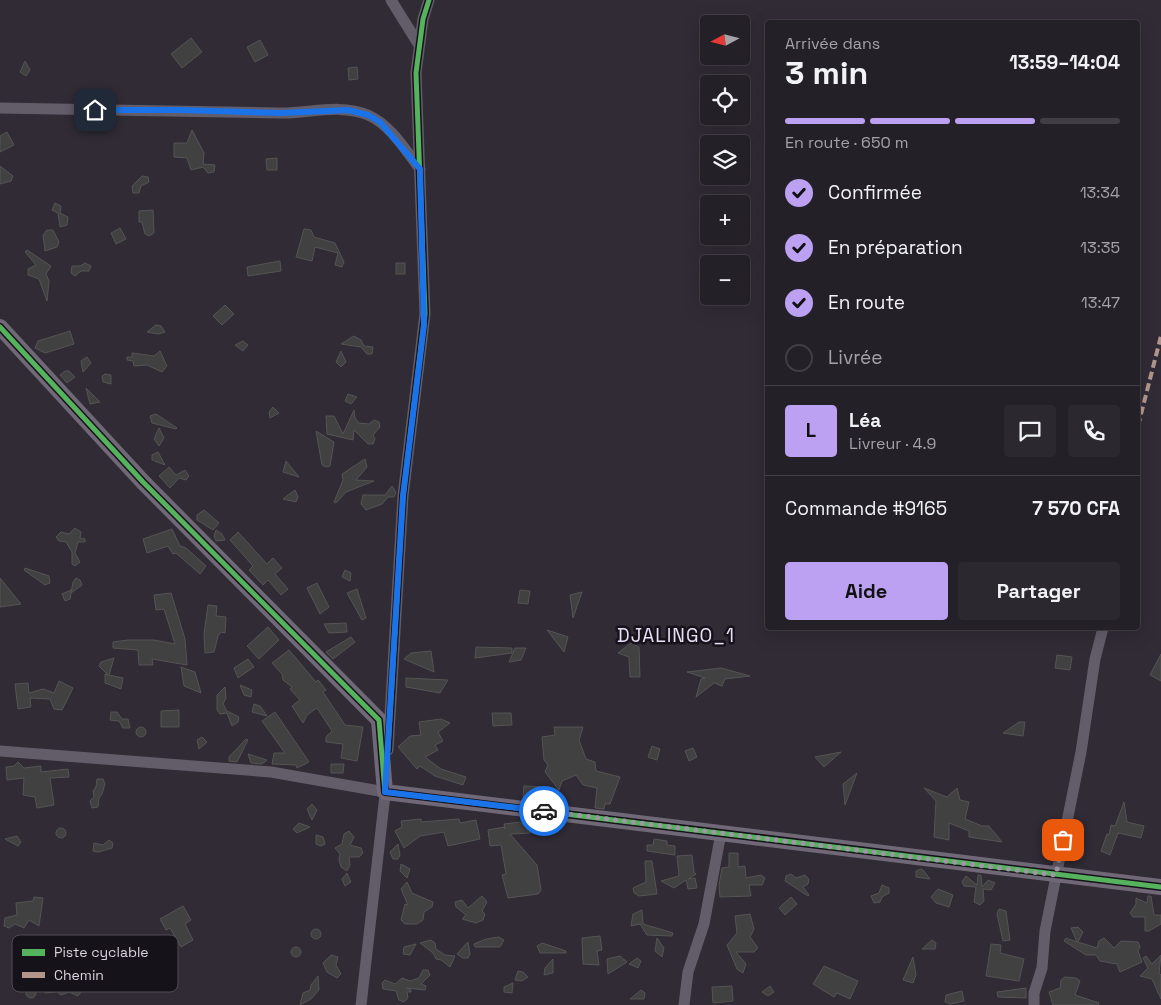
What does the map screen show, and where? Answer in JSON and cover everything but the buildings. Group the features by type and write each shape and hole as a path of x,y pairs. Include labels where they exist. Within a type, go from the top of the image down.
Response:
{"street":[{"path":"391,0 419,46"},
{"path":"361,1005 385,792 403,496 424,335 416,73 419,46 429,0"},
{"path":"0,108 281,113 348,110 368,115 380,122 420,169"},
{"path":"0,327 156,495 379,720 385,792"},
{"path":"1034,1005 1034,993 1042,968 1045,931 1080,752 1094,659 1102,630"},
{"path":"0,751 270,772 385,792 1161,887"},
{"path":"684,1005 688,972 704,924 721,833"}],"marked path":[{"path":"1140,418 1161,336"}],"cycle path":[{"path":"388,750 403,496 425,314 416,73 423,19 429,0"},
{"path":"0,327 143,482 379,720 385,792 1161,887"}],"way so far":[{"path":"544,811 1056,875 1063,840"}],"district":[{"name":"DJALINGO_1","path":"676,635"}],"route":[{"path":"95,110 281,113 336,109 348,110 368,115 380,122 420,169 420,216 425,314 424,335 403,496 385,792 544,811"}]}
